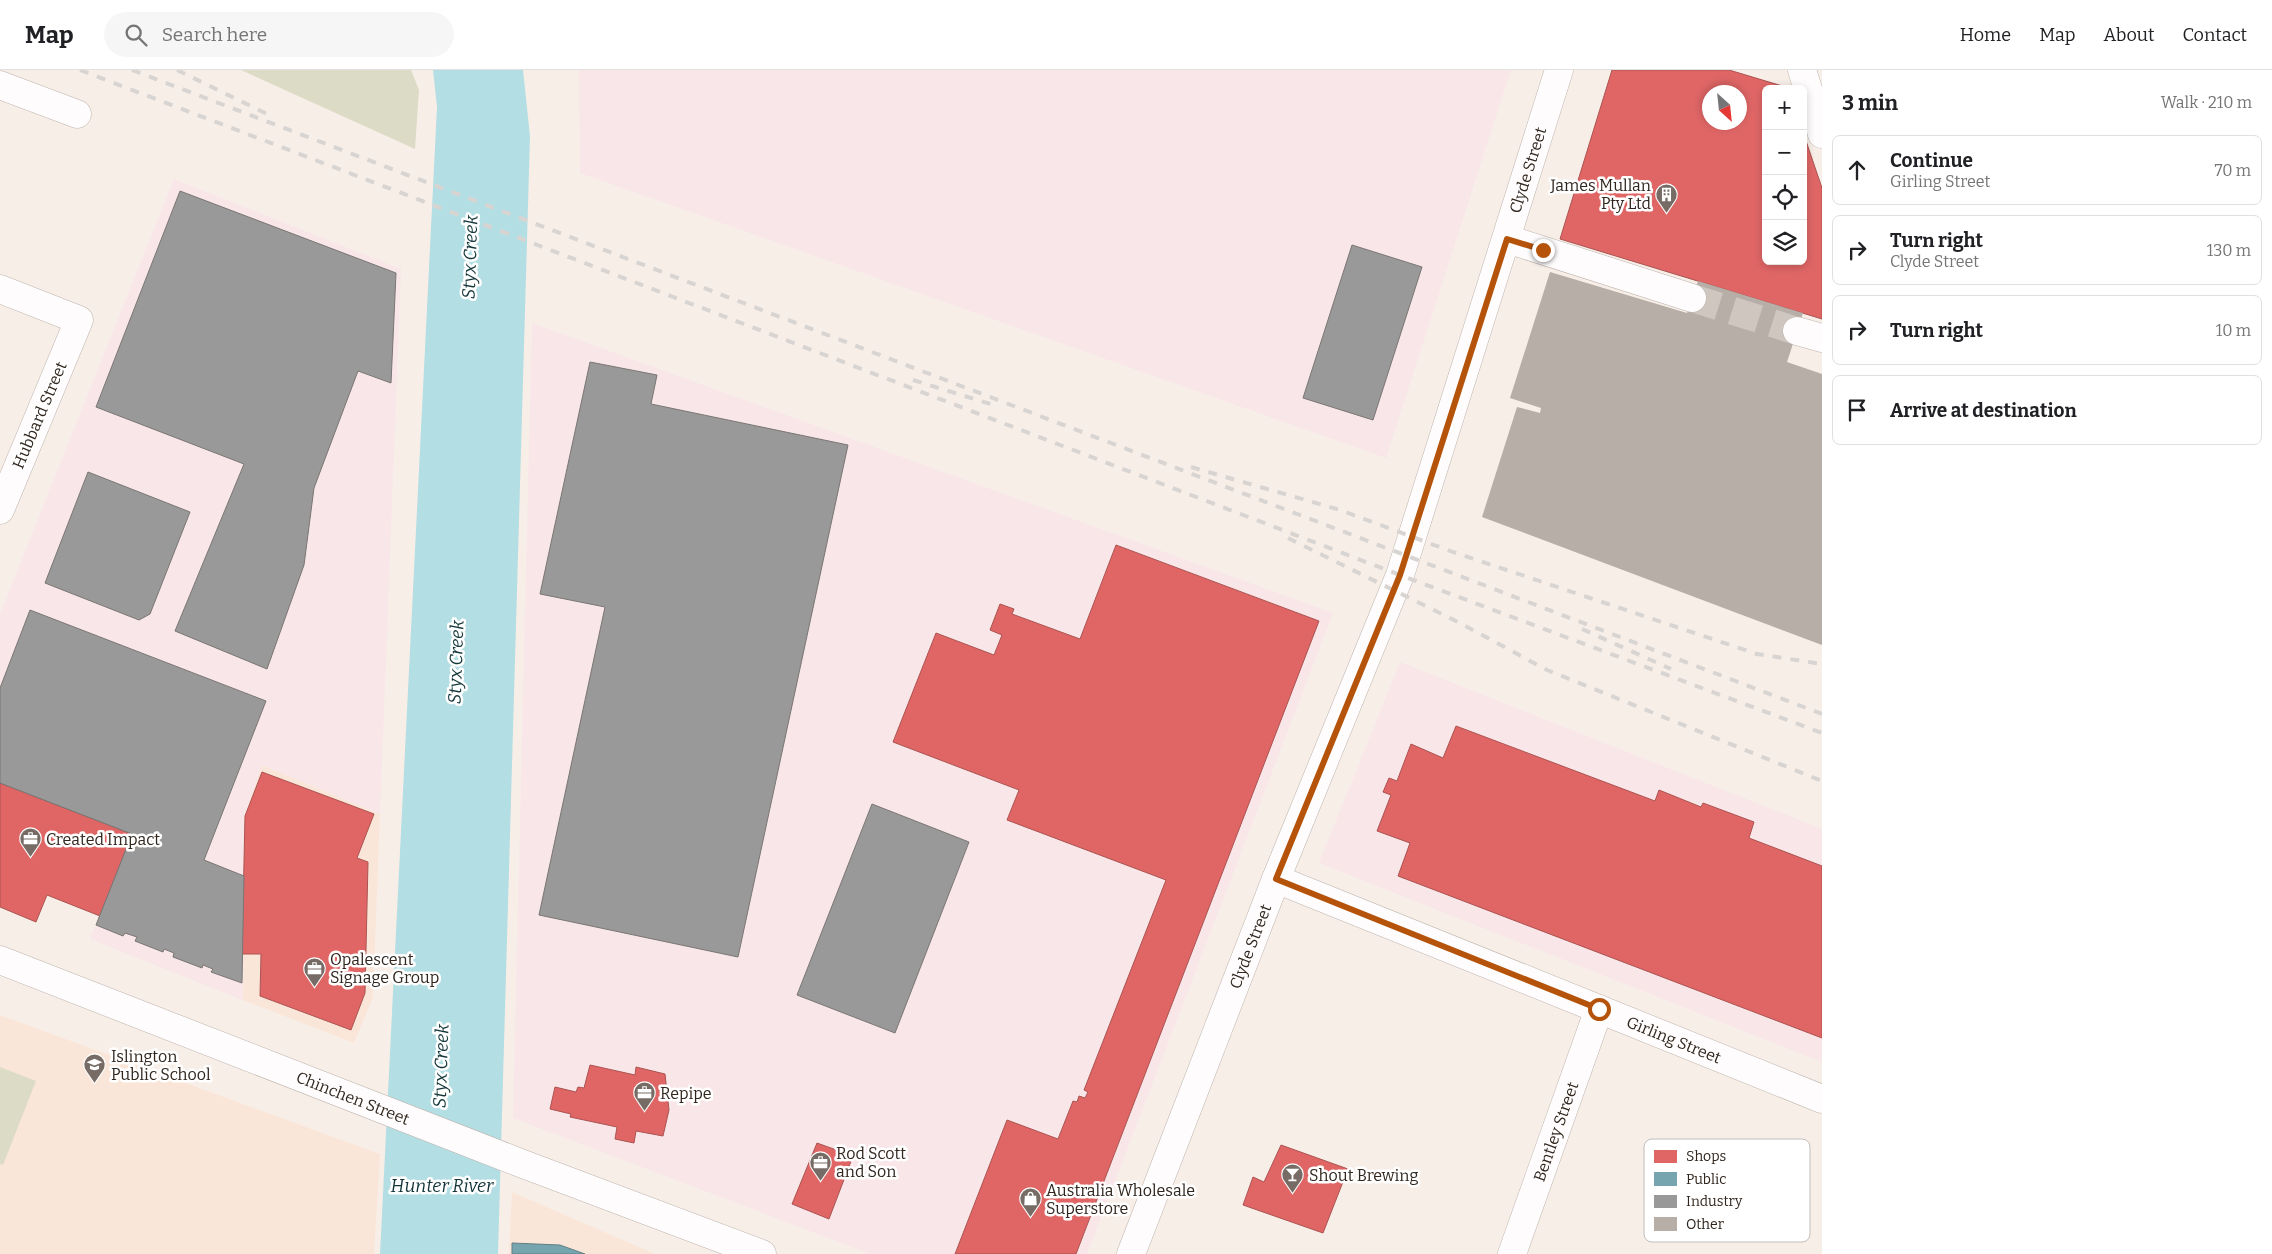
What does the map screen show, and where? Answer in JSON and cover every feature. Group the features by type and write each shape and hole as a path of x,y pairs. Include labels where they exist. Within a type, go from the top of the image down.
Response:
{"street":[{"name":"Clyde Street","path":"1131,1254 1276,879 1400,575 1559,70"},
{"path":"1802,70 1822,134"},
{"path":"0,85 77,114"},
{"path":"1507,239 1692,298"},
{"name":"Hubbard Street","path":"0,289 79,320 0,510"},
{"name":"Girling Street","path":"1276,879 1822,1099"},
{"name":"Chinchen Street","path":"0,960 523,1164 762,1254"},
{"name":"Bentley Street","path":"1512,1254 1599,1009"}],"shaded area":[{"path":"579,70 1511,70 1386,458 580,173"},
{"path":"174,179 401,269 380,814 262,765 244,817 243,1000 90,939 133,831 0,778 0,614"},
{"path":"532,323 1333,613 1087,1254 870,1254 513,1118"},
{"path":"1400,662 1822,829 1822,1062 1319,863"},
{"path":"262,765 380,814 373,997 354,1043 243,1000 244,817"},
{"name":"Islington Public School","path":"0,1015 380,1154 374,1254 0,1254"},
{"path":"512,1192 655,1254 509,1254"}],"green space":[{"path":"241,70 411,70 419,90 415,149"},
{"path":"0,1067 36,1081 3,1165 0,1164"}],"water":[{"name":"Hunter River","path":"433,70 523,70 530,136 498,1254 380,1254 437,107"}],"building: Shops":[{"name":"James Mullan Pty Ltd","path":"1612,70 1729,70 1779,85 1762,85 1762,265 1807,265 1807,144 1822,188 1822,319 1560,239"},
{"path":"1116,545 1319,621 1076,1254 955,1254 1007,1120 1058,1139 1073,1101 1077,1102 1079,1096 1085,1098 1088,1092 1084,1090 1166,880 1007,820 1019,790 893,742 936,633 994,655 1002,635 990,630 1000,604 1014,609 1012,614 1080,639"},
{"path":"1456,726 1655,801 1659,790 1701,807 1703,803 1754,822 1749,838 1822,866 1822,1038 1398,876 1410,843 1377,831 1391,795 1383,792 1389,778 1397,781 1411,744 1443,758"},
{"path":"262,772 374,814 357,858 368,862 365,993 351,1030 260,996 261,954 242,954 245,816"},
{"path":"0,783 132,834 100,916 47,895 36,922 0,907"},
{"path":"590,1065 635,1075 636,1067 665,1074 669,1110 663,1136 636,1131 634,1143 615,1139 617,1127 570,1117 571,1114 550,1109 555,1087 576,1092 578,1087 584,1088"},
{"path":"817,1143 853,1156 829,1219 792,1204"},
{"name":"Shout Brewing","path":"1281,1145 1348,1169 1323,1233 1243,1205 1253,1177 1264,1182"}],"building: Public":[{"path":"512,1243 560,1245 585,1254 512,1254"}],"building: Industry":[{"path":"180,191 396,273 391,383 358,371 314,488 304,565 267,669 175,631 244,464 96,407"},
{"path":"1352,245 1422,267 1373,420 1303,398"},
{"path":"590,362 657,375 651,404 848,445 738,957 539,915 605,607 540,594"},
{"path":"88,472 190,512 150,614 139,620 45,583"},
{"path":"30,610 266,701 204,860 244,876 242,983 211,972 213,969 203,965 202,968 173,957 174,953 164,949 163,952 135,941 137,937 125,933 123,936 96,925 132,834 0,783 0,688"},
{"path":"872,804 969,842 895,1033 797,995"}],"building: Other":[{"path":"1550,272 1687,313 1698,281 1803,313 1787,362 1822,374 1822,645 1482,517 1517,407 1540,413 1541,408 1510,398"}],"tunnel":[{"path":"1692,298 1797,331"}],"railway":[{"path":"80,70 1400,575 1822,733"},
{"path":"132,70 1822,714"},
{"path":"177,70 267,114"},
{"path":"913,380 997,406"},
{"path":"1191,467 1340,510 1453,552 1757,654 1822,664"},
{"path":"1288,538 1458,622 1547,670 1822,781"},
{"path":"1582,629 1671,669"}],"place":[{"name":"James Mullan Pty Ltd","path":"1667,213"},
{"name":"Created Impact","path":"30,858"},
{"name":"Opalescent Signage Group","path":"314,987"},
{"name":"Islington Public School","path":"95,1084"},
{"name":"Repipe","path":"644,1112"},
{"name":"Rod Scott and Son","path":"820,1181"},
{"name":"Shout Brewing","path":"1293,1194"},
{"name":"Australia Wholesale Superstore","path":"1030,1218"}],"route":[{"path":"1543,250 1507,239 1400,575 1276,879 1599,1009"}],"water label":[{"name":"Styx Creek","path":"470,257"},
{"name":"Styx Creek","path":"456,662"},
{"name":"Styx Creek","path":"441,1066"}]}
